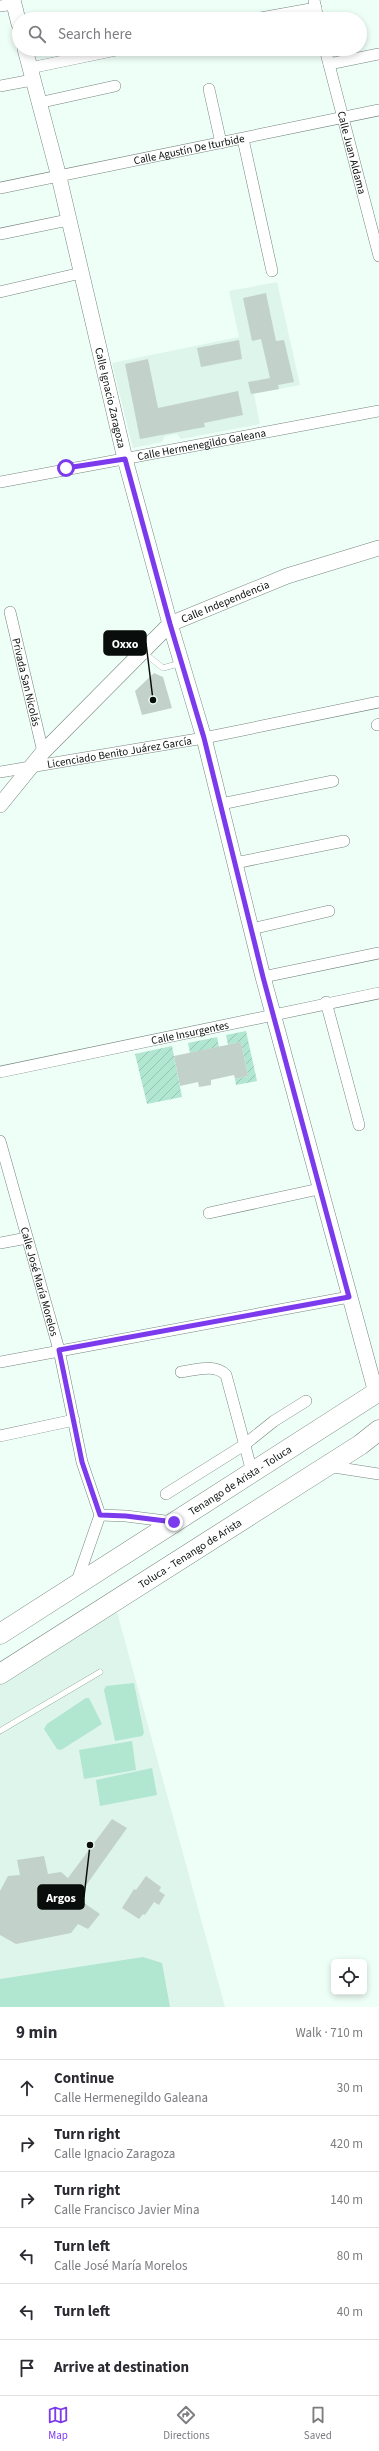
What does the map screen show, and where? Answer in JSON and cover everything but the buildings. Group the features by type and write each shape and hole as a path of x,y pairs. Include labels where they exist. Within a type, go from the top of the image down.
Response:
{"highway":[{"name":"Tenango de Arista - Toluca","path":"0,1634 378,1392"},
{"name":"Toluca - Tenango de Arista","path":"0,1674 325,1466 360,1446 379,1430"}],"street":[{"path":"298,12 316,9"},
{"path":"329,64 379,54"},
{"name":"Calle Ignacio Zaragoza","path":"27,56 59,177 125,459 170,624 204,738 263,977 319,1189 349,1297 378,1392"},
{"path":"0,86 31,74 96,56"},
{"name":"Calle Juan Aldama","path":"327,56 379,256"},
{"path":"38,103 115,86"},
{"path":"210,89 221,143"},
{"name":"Calle Agustín De Iturbide","path":"0,188 379,110"},
{"path":"243,139 272,271"},
{"path":"0,234 68,220"},
{"path":"0,292 81,273"},
{"name":"Calle Hermenegildo Galeana","path":"0,482 66,468 125,459 379,411"},
{"name":"Calle Independencia","path":"0,804 43,752 170,624 287,576 379,548"},
{"name":"Privada San Nicolás","path":"10,612 43,752"},
{"name":"Licenciado Benito Juárez García","path":"0,772 204,738 379,702"},
{"path":"221,804 333,781"},
{"path":"235,863 344,841"},
{"path":"252,929 329,911"},
{"path":"263,977 379,953"},
{"name":"Calle Insurgentes","path":"0,1072 379,992"},
{"path":"326,1002 359,1125"},
{"name":"Calle José María Morelos","path":"0,1141 59,1350 82,1462 100,1515"},
{"path":"209,1213 319,1189"},
{"path":"0,1243 27,1238"},
{"path":"0,1362 349,1297"},
{"path":"182,1372 215,1368 221,1370 226,1375 252,1472"},
{"path":"166,1494 244,1445 274,1421 306,1400"},
{"path":"0,1436 74,1420"},
{"path":"325,1466 379,1474"},
{"path":"75,1586 100,1515 126,1516 174,1522"}],"lane":[{"path":"143,652 163,668 182,663"},
{"path":"0,1731 100,1672"}],"shaded area":[{"path":"277,282 300,385 254,394 260,424 181,439 177,434 165,436 162,442 133,448 112,363 239,337 229,291"},
{"path":"117,1612 225,2007 0,2007 0,1683"}],"green space":[{"path":"246,1031 257,1081 236,1085 235,1079 248,1076 241,1042 228,1045 226,1035"},
{"path":"217,1037 219,1047 190,1053 188,1043"},
{"path":"172,1046 182,1097 147,1104 135,1054"},
{"path":"134,1683 144,1733 142,1736 115,1741 104,1690 106,1686"},
{"path":"86,1698 89,1698 102,1724 61,1750 57,1749 44,1729 47,1724"},
{"path":"132,1741 136,1770 84,1779 79,1750"},
{"path":"152,1768 157,1795 100,1806 96,1780"},
{"path":"143,1957 162,1963 170,2007 0,2007 0,1979"}],"place":[{"name":"Oxxo","path":"153,700"},
{"name":"Argos","path":"90,1845"}],"route":[{"path":"66,468 125,459 170,624 204,738 263,977 349,1297 59,1350 82,1462 100,1515 126,1516 174,1522"}]}
